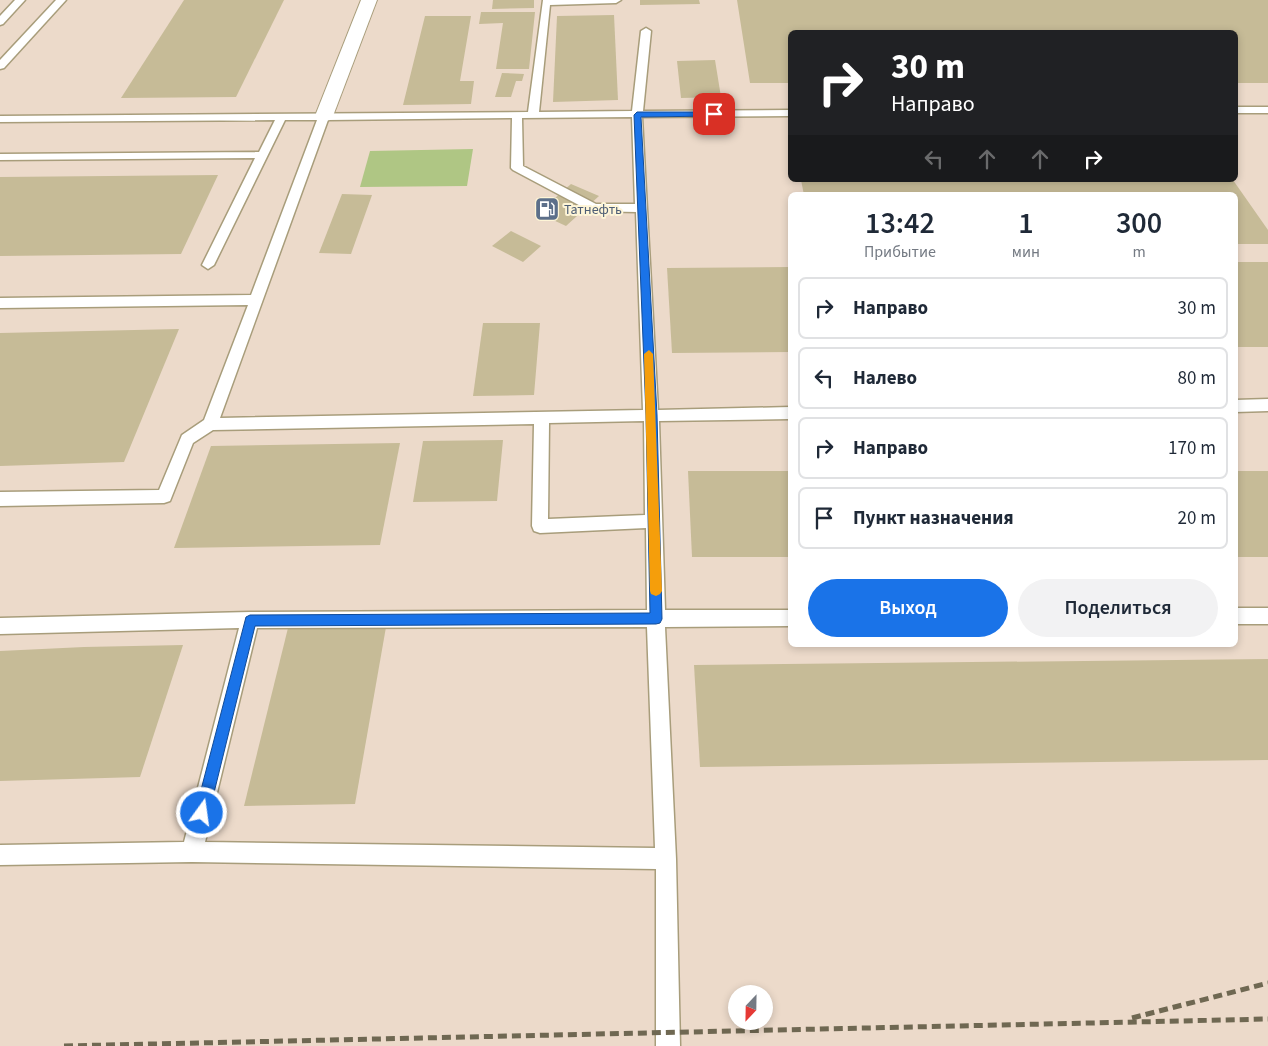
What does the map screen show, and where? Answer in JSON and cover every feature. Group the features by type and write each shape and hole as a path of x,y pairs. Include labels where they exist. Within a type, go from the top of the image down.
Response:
{"street":[{"path":"324,116 369,0"}],"lane":[{"path":"0,22 20,0"},
{"path":"0,66 61,0"},
{"path":"533,115 546,2 616,0"},
{"path":"646,31 637,115 652,415 656,619 666,859 668,1046"},
{"path":"1238,110 1268,110"},
{"path":"0,119 788,114"},
{"path":"517,115 517,168 594,208 642,208"},
{"path":"208,265 282,116"},
{"path":"210,424 324,116"},
{"path":"0,157 263,155"},
{"path":"0,303 256,300"},
{"path":"1238,406 1268,405"},
{"path":"0,500 164,496 187,439 210,424 788,413"},
{"path":"542,418 540,526 654,521"},
{"path":"1238,616 1268,616"},
{"path":"0,626 250,620 788,618"},
{"path":"192,852 250,620"},
{"path":"0,855 192,852 666,859"}],"shaded area":[{"path":"0,0 1268,0 1268,1046 0,1046"}],"green space":[{"path":"473,149 467,186 360,187 370,151"}],"building":[{"path":"184,0 284,0 236,97 121,98"},
{"path":"493,0 534,0 534,8 492,9"},
{"path":"640,0 699,0 700,4 640,5"},
{"path":"737,0 1268,0 1268,83 1238,83 1238,30 788,30 788,83 750,83"},
{"path":"481,12 535,12 529,69 496,69 503,23 479,24"},
{"path":"614,15 618,100 553,102 557,16"},
{"path":"425,16 471,16 460,81 474,81 471,104 403,105"},
{"path":"715,60 721,97 681,98 677,61"},
{"path":"502,73 524,74 522,81 516,81 511,97 495,97"},
{"path":"218,175 181,254 0,256 0,177"},
{"path":"801,182 1234,182 1268,230 1268,244 1238,244 1238,192 803,192"},
{"path":"571,184 599,196 566,226 538,213"},
{"path":"342,194 372,195 351,254 319,253"},
{"path":"511,231 541,246 523,262 492,246"},
{"path":"1238,262 1268,262 1268,347 1238,347"},
{"path":"788,267 788,352 672,353 667,268"},
{"path":"483,323 540,323 534,395 473,396"},
{"path":"179,329 124,462 0,466 0,333"},
{"path":"503,440 497,501 413,502 423,441"},
{"path":"400,443 380,545 174,548 211,446"},
{"path":"688,471 788,471 788,557 692,557"},
{"path":"1238,471 1268,471 1268,557 1238,557"},
{"path":"386,627 355,804 244,806 288,628"},
{"path":"183,645 140,777 0,781 0,651"},
{"path":"1268,659 1268,760 700,767 694,665"}],"railway":[{"path":"1132,1018 1268,983"},
{"path":"64,1046 1268,1019"}],"slow traffic":[{"path":"649,354 656,591"}],"place":[{"name":"Татнефть","path":"547,209"}],"route":[{"path":"202,813 250,620 656,619 652,415 637,115 714,114"}]}
